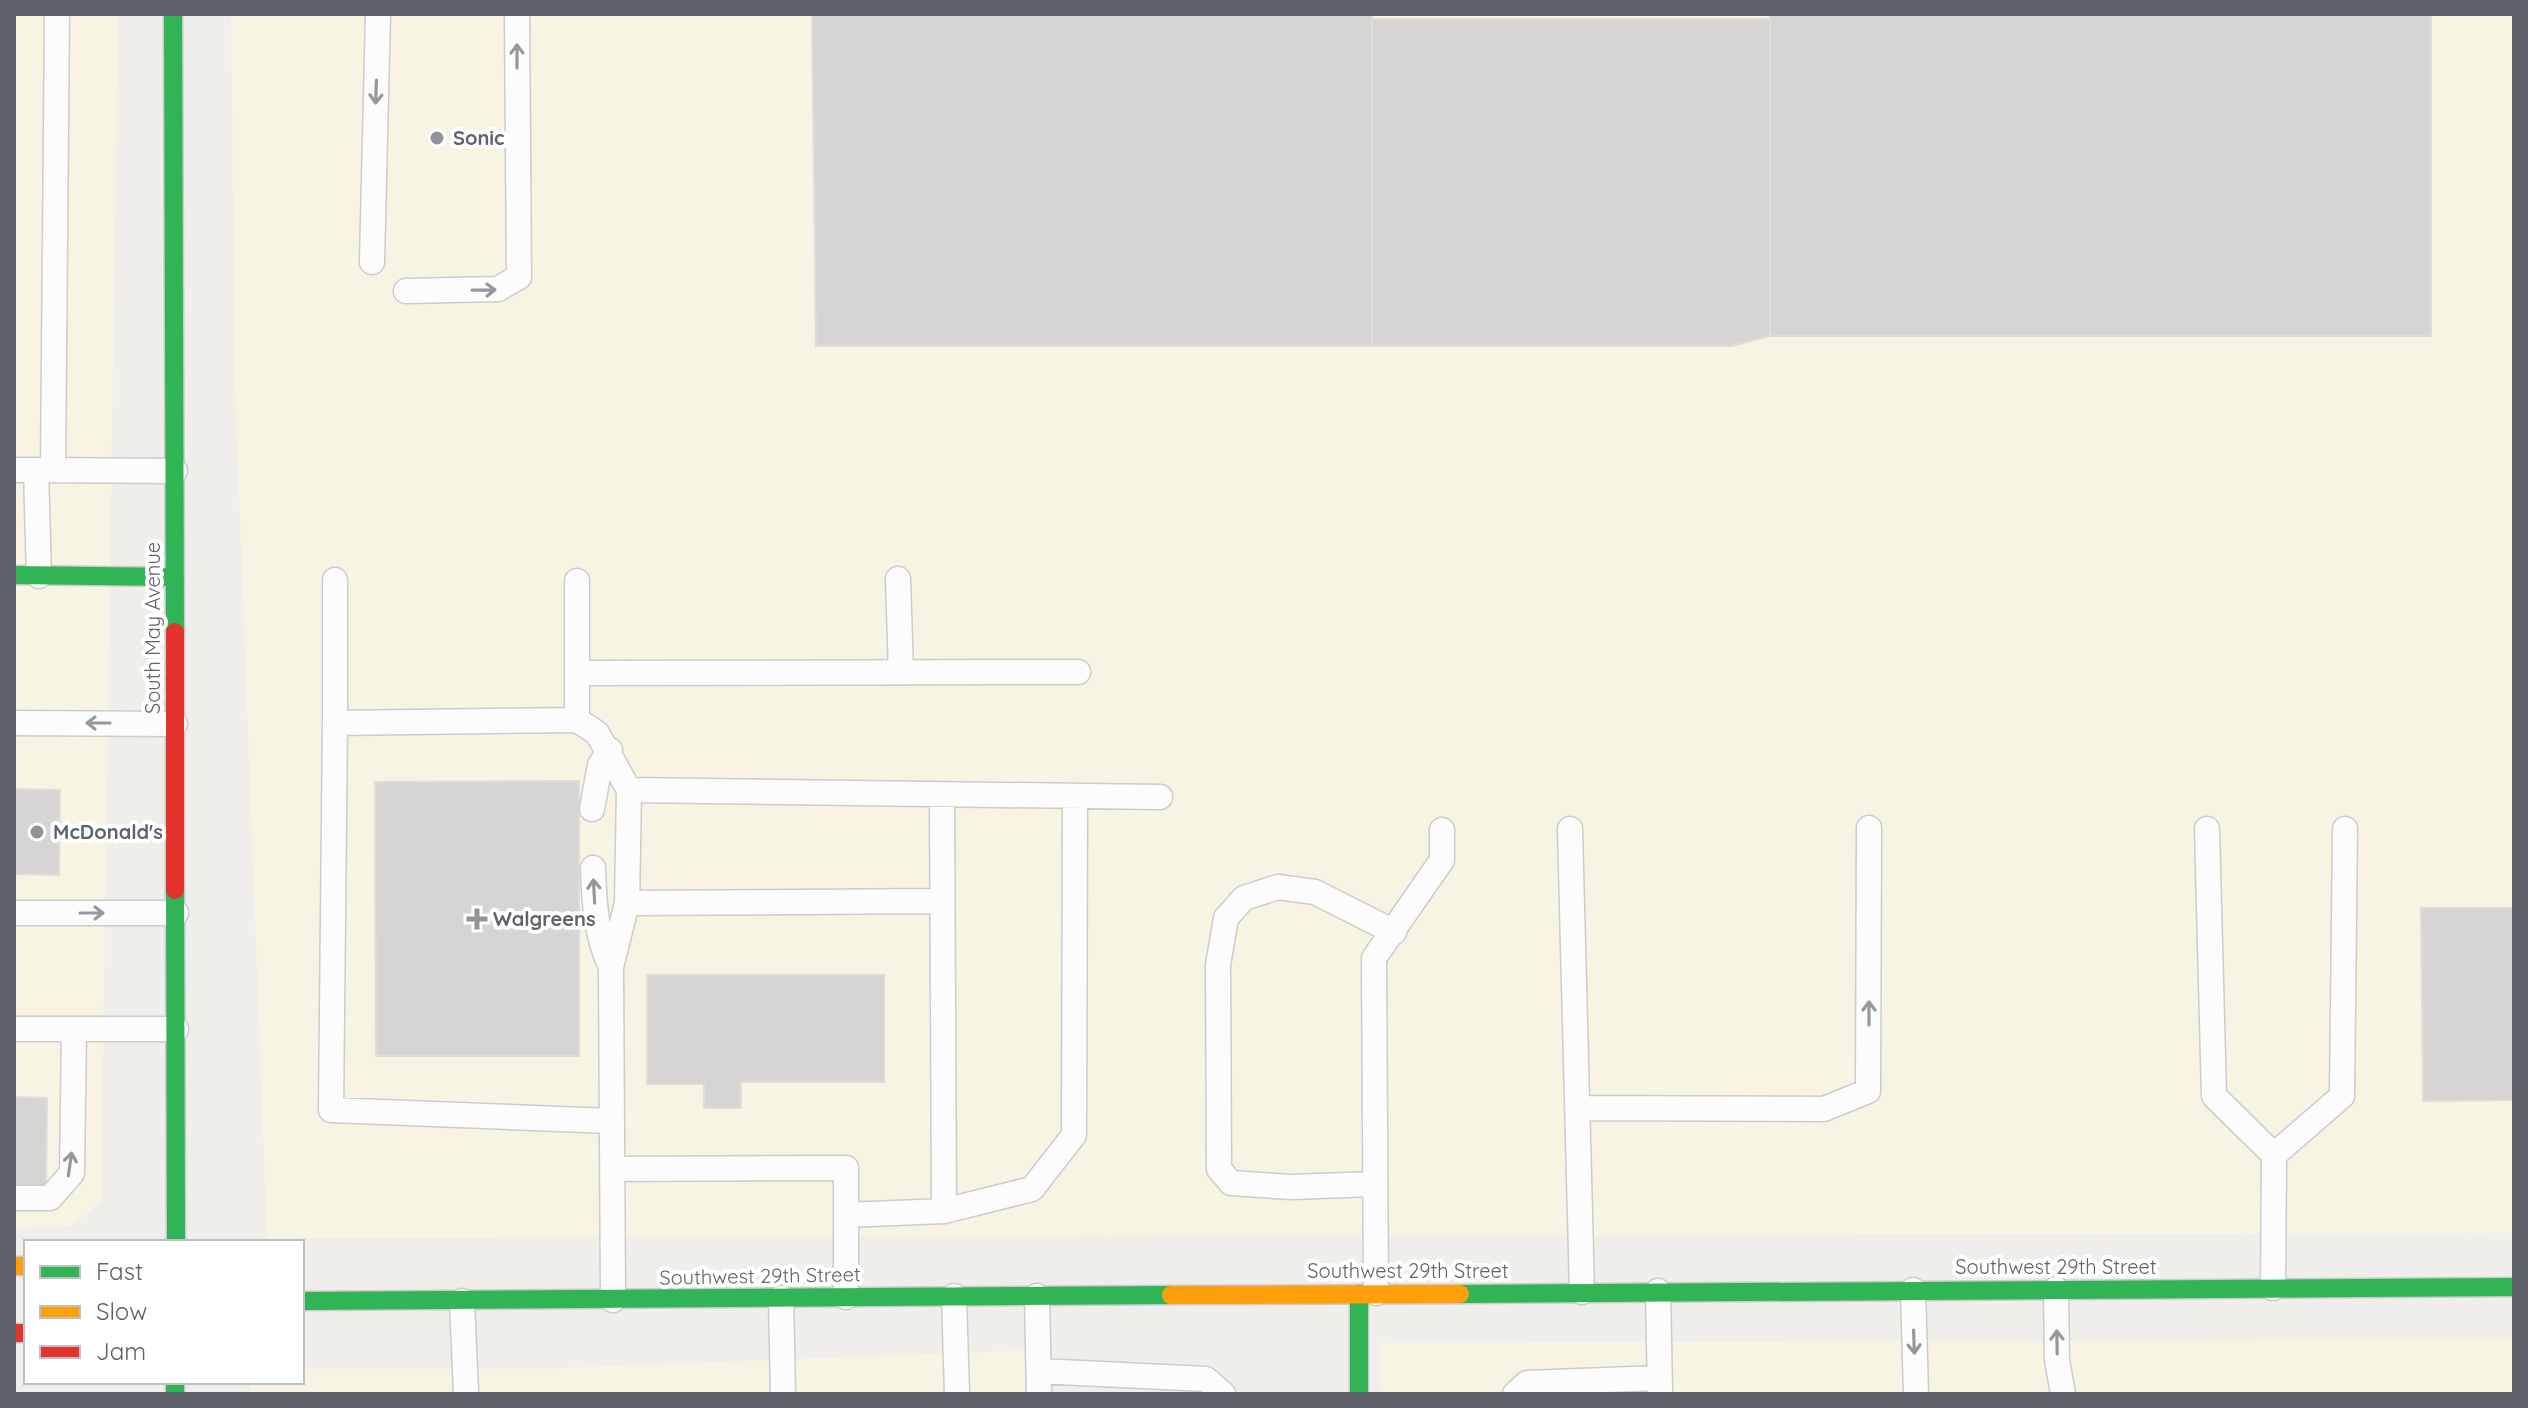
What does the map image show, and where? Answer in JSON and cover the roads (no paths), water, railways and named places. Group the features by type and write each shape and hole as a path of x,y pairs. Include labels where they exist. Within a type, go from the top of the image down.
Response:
{"main road":[{"name":"South May Avenue","path":"173,14 176,1240"},
{"path":"14,575 175,577"},
{"name":"Southwest 29th Street","path":"304,1301 2514,1287"},
{"path":"1359,1394 1368,1293"}],"lane":[{"path":"39,576 34,470 57,14"},
{"path":"372,262 378,14"},
{"path":"406,291 498,289 519,277 517,14"},
{"path":"34,470 175,471"},
{"path":"898,579 901,672"},
{"path":"335,580 331,1110 610,1121"},
{"path":"577,581 577,720"},
{"path":"577,673 1078,672"},
{"path":"335,723 577,720 597,733 610,750 629,790 627,903 611,967 613,1300"},
{"path":"14,723 175,724"},
{"path":"592,809 600,765 610,750"},
{"path":"629,790 1160,797"},
{"path":"942,795 944,1211"},
{"path":"846,1215 944,1211 1032,1189 1074,1135 1075,797"},
{"path":"1577,1108 1824,1109 1868,1091 1869,828"},
{"path":"1570,829 1582,1292"},
{"path":"2207,829 2214,1096 2274,1155 2273,1288"},
{"path":"2274,1155 2342,1096 2345,829"},
{"path":"1368,1293 1374,1184 1374,958 1442,860 1442,830"},
{"path":"593,868 594,899 602,948 611,967"},
{"path":"1374,1184 1291,1187 1231,1183 1219,1169 1218,965 1226,918 1244,898 1278,887 1315,892 1394,932"},
{"path":"627,903 941,901"},
{"path":"14,913 176,913"},
{"path":"14,1029 176,1029"},
{"path":"14,1198 50,1198 72,1173 74,1029"},
{"path":"613,1169 846,1168 846,1297"},
{"path":"2056,1289 2057,1360 2063,1394"},
{"path":"1913,1290 1916,1394"},
{"path":"1515,1394 1527,1383 1660,1386 1658,1291"},
{"path":"954,1296 957,1394"},
{"path":"1037,1296 1039,1383 1206,1379 1223,1394"},
{"path":"781,1298 783,1394"},
{"path":"462,1301 466,1394"}],"place":[{"name":"Sonic","path":"437,138"},
{"name":"McDonald's","path":"37,832"},
{"name":"Walgreens","path":"477,919"}]}
